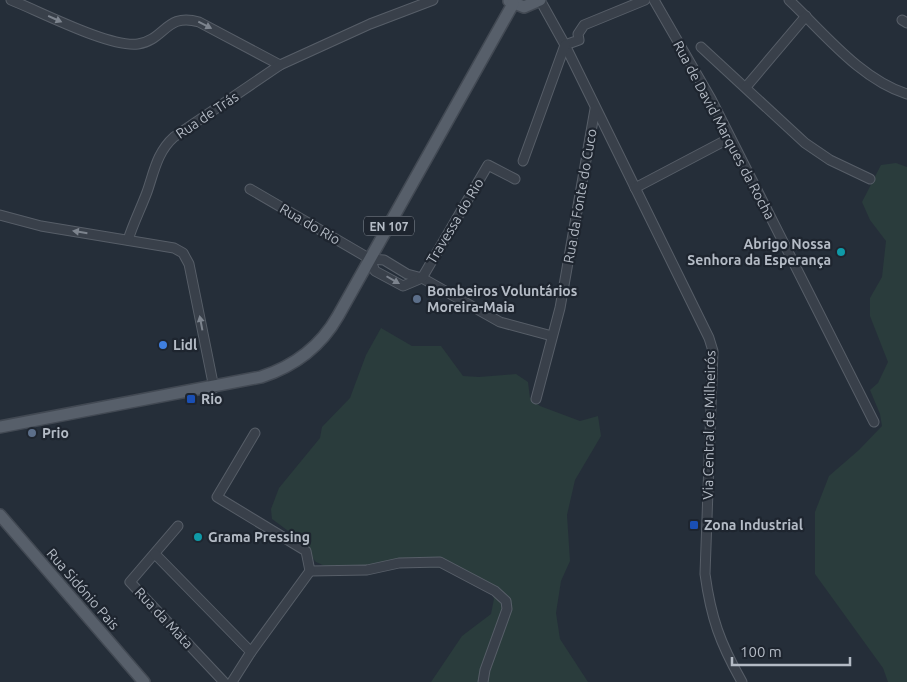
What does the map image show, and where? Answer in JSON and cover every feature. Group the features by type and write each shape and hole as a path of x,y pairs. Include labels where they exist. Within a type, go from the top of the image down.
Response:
{"main road":[{"path":"511,2 524,7 540,0"},
{"name":"EN 107","path":"0,427 214,388 274,373 315,346 329,332 511,2"},
{"name":"Rua Sidónio Pais","path":"1,518 144,682"}],"street":[{"path":"11,0 82,31 130,44 150,40 178,19 188,18 280,65"},
{"name":"Rua de Trás","path":"128,240 164,146 174,137 280,65 370,24 433,0"},
{"name":"Via Central de Milheirós","path":"540,0 596,108 714,351 705,574 710,610 717,632 742,682"},
{"path":"523,161 565,46 578,40 578,34 584,25 645,0"},
{"name":"Rua de David Marques da Rocha","path":"654,0 730,138 874,422"},
{"path":"789,0 850,58 895,90 907,94"},
{"path":"746,87 806,16"},
{"path":"702,47 805,143 830,160 870,179"},
{"name":"Rua da Fonte do Cuco","path":"536,399 560,308 596,108"},
{"path":"635,188 730,138"},
{"name":"Travessa do Rio","path":"422,278 488,165 514,179"},
{"name":"Rua do Rio","path":"250,189 370,259 384,260 407,274 422,278 500,322 552,336"},
{"path":"0,215 41,226 174,248 183,253 189,264 214,388"},
{"name":"Rua do Rio","path":"370,259 376,271 403,286 422,278"},
{"path":"232,682 251,652 310,571 306,551 217,497 255,433"},
{"name":"Rua da Mata","path":"178,526 130,582 224,682"},
{"path":"155,554 251,652"},
{"path":"310,571 367,570 399,563 440,562 495,592 506,601 507,609 485,670 483,682"}],"shaded area":[{"path":"896,163 907,167 907,682 888,682 883,668 815,574 815,512 829,476 859,450 882,426 880,414 870,390 878,383 888,362 870,316 870,298 882,277 886,241 870,220 862,202 881,165"},
{"path":"381,328 412,346 441,346 463,376 479,377 516,374 528,382 530,398 540,406 580,421 598,416 601,436 575,480 567,515 570,561 561,581 556,613 560,639 588,682 431,682 462,636 491,614 494,599 491,590 460,573 442,568 327,567 316,562 291,533 272,519 271,509 279,488 320,438 322,427 350,398 366,355"}],"place":[{"name":"Abrigo Nossa Senhora da Esperança","path":"841,252"},
{"name":"Bombeiros Voluntários Moreira-Maia","path":"417,299"},
{"name":"Lidl","path":"163,345"},
{"name":"Rio","path":"191,399"},
{"name":"Prio","path":"32,433"},
{"name":"Zona Industrial","path":"694,525"},
{"name":"Grama Pressing","path":"198,537"}]}
